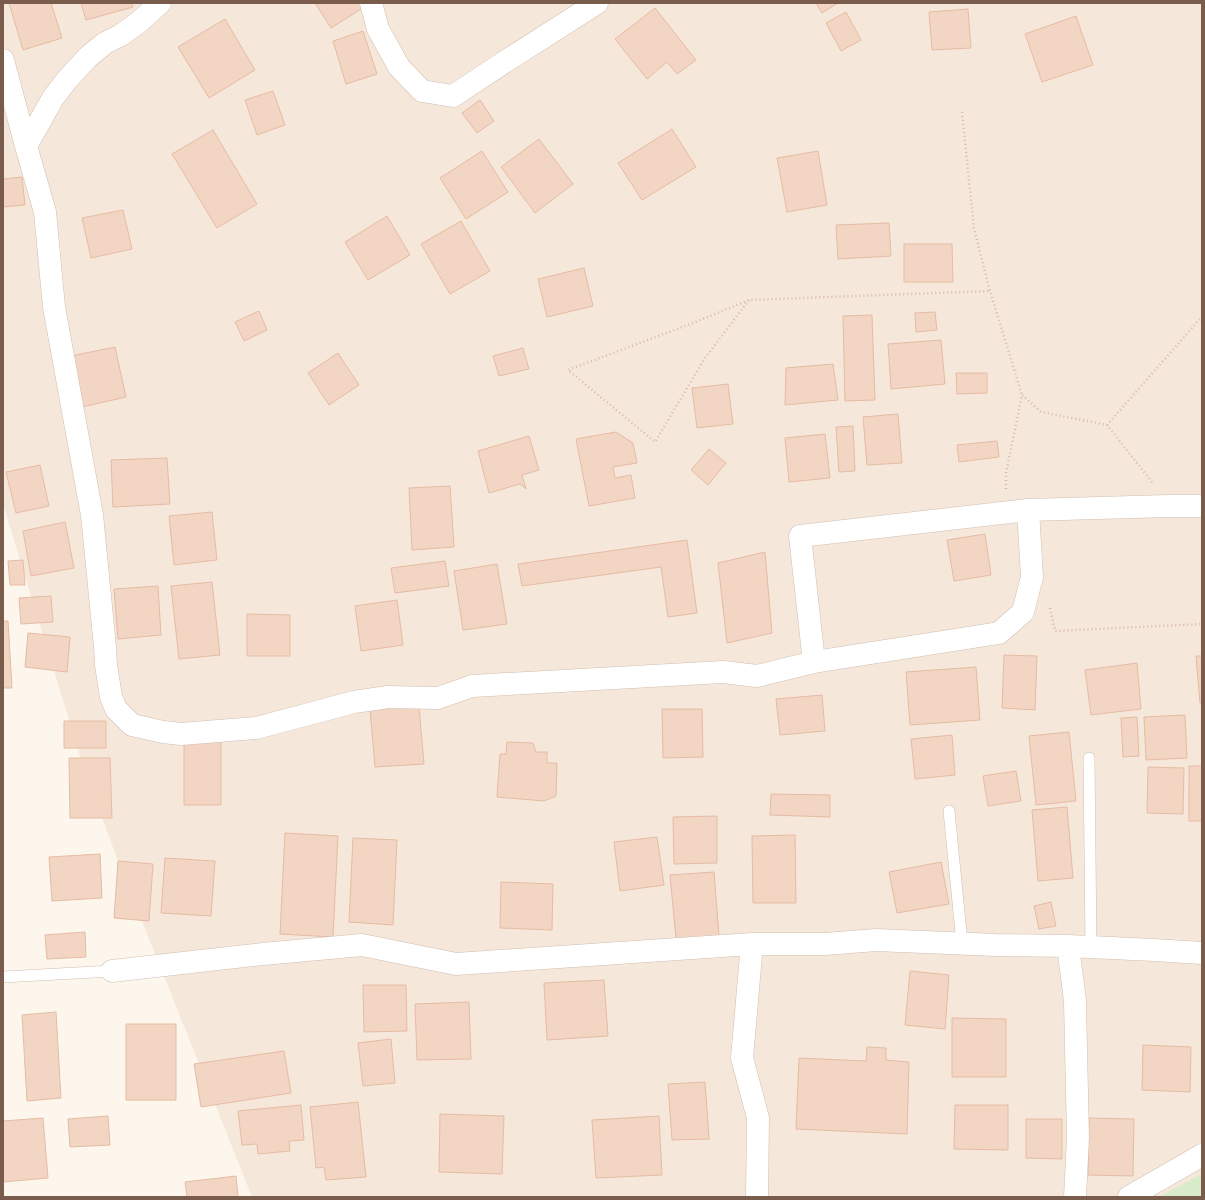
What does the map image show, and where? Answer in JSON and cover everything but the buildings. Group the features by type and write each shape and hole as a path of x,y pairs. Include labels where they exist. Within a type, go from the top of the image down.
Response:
{"street":[{"path":"26,146 53,98 88,57 105,43 121,35 139,22 160,3"},
{"path":"371,3 378,29 398,67 422,91 453,96 506,60 597,3"},
{"path":"3,60 45,212 54,307 92,515 106,665 111,697 116,709 132,725 163,732 181,734 256,728 354,702 388,697 438,698 472,686 722,672 757,676 814,662 999,633 1023,612 1032,577 1028,510"},
{"path":"814,662 800,536 1006,514 1028,510 1202,506"},
{"path":"112,971 263,954 362,945 456,964 752,944 825,944 876,940 1068,946 1202,953"},
{"path":"752,944 742,1058 758,1118 758,1197"},
{"path":"1068,946 1075,1001 1078,1138 1075,1197"},
{"path":"1130,1197 1202,1155"}],"lane":[{"path":"1089,758 1091,947"},
{"path":"949,811 962,943"},
{"path":"3,977 112,971"}],"path":[{"path":"962,112 974,229 990,292 1022,395 1006,473 1006,514"},
{"path":"749,300 705,358 655,442 568,370 693,323 749,300 990,292"},
{"path":"1108,425 1202,318"},
{"path":"1022,395 1041,412 1108,425 1149,478 1168,506"},
{"path":"1048,601 1055,631 1202,624"}],"shaded area":[{"path":"3,3 1202,3 1202,1197 252,1197 118,861 84,769 3,504"}],"green space":[{"path":"1202,1174 1202,1197 1159,1197"}]}
